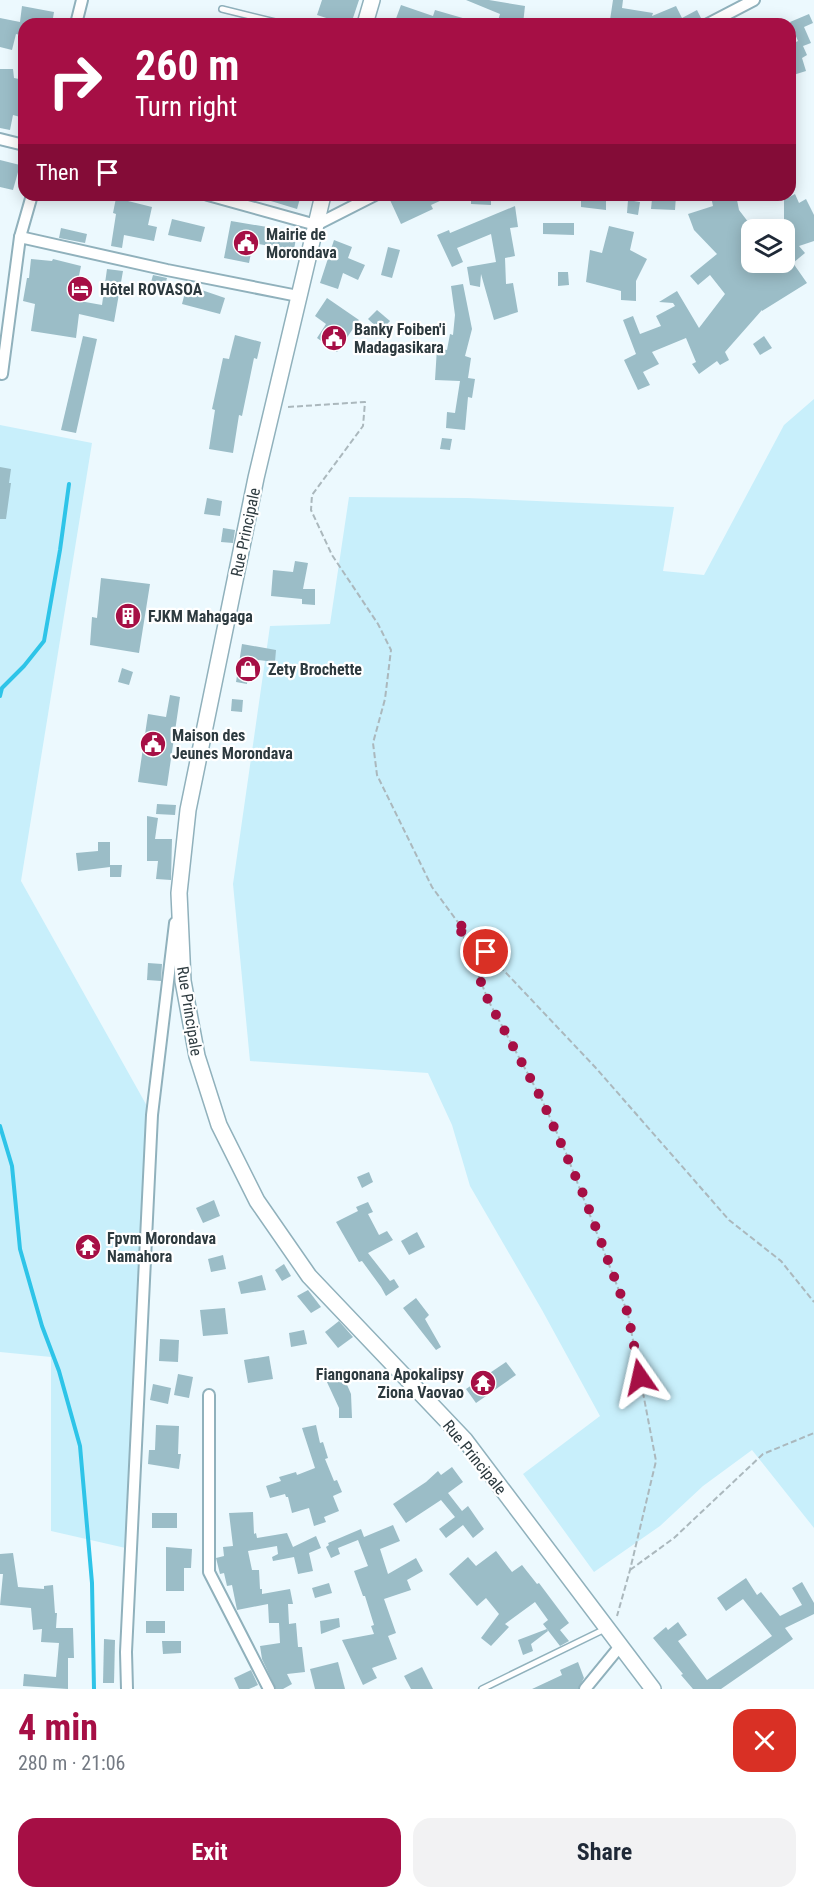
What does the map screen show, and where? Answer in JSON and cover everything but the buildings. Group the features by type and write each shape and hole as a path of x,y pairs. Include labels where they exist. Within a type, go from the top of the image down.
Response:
{"main road":[{"path":"367,18 372,0"},
{"name":"Rue Principale","path":"322,201 254,490 188,810 179,893 183,981 197,1056 219,1125 257,1201 309,1276 465,1440 653,1689"}],"street":[{"path":"78,18 82,0"},
{"path":"720,18 755,0"},
{"path":"0,139 18,144"},
{"path":"2,374 20,237 30,201"},
{"path":"230,201 316,225 363,201"},
{"path":"20,237 298,296"},
{"path":"127,1689 126,1652 152,1115 179,893"},
{"path":"209,1395 208,1572 269,1689"},
{"path":"585,1689 613,1636"}],"lane":[{"path":"222,9 259,18"},
{"path":"483,1689 613,1636"}],"path":[{"path":"273,404 292,408 365,402 363,426 312,495 311,510 332,555 378,624 392,650 385,699 373,743 377,776 432,887 457,921 595,1067 729,1220 781,1261 814,1302"},
{"path":"457,921 488,1000 542,1100 566,1153 628,1314 656,1461 613,1636"},
{"path":"630,1570 674,1538 763,1454 814,1433"}],"shaded area":[{"path":"814,399 814,1528 752,1450 703,1486 660,1526 594,1572 523,1474 600,1416 470,1186 452,1125 428,1073 250,1061 233,884 270,626 330,624 349,497 467,498 674,507 663,571 704,575 784,425"},
{"path":"0,425 92,443 21,881 152,1115 130,1549 51,1531 51,1357 0,1352"}],"waterway":[{"path":"0,696 2,688 44,641 69,484"},
{"path":"0,1126 12,1166 20,1249 80,1446 92,1583 94,1689"}],"place":[{"name":"Mairie de Morondava","path":"246,243"},
{"name":"Hôtel ROVASOA","path":"80,289"},
{"name":"Banky Foiben'i Madagasikara","path":"334,338"},
{"name":"FJKM Mahagaga","path":"128,616"},
{"name":"Zety Brochette","path":"248,669"},
{"name":"Maison des Jeunes Morondava","path":"153,744"},
{"name":"Fpvm Morondava Namahora","path":"88,1247"},
{"name":"Fiangonana Apokalipsy Ziona Vaovao","path":"483,1383"}],"route":[{"path":"486,952 457,921 488,1000 542,1100 584,1196 628,1314 640,1377"}]}
